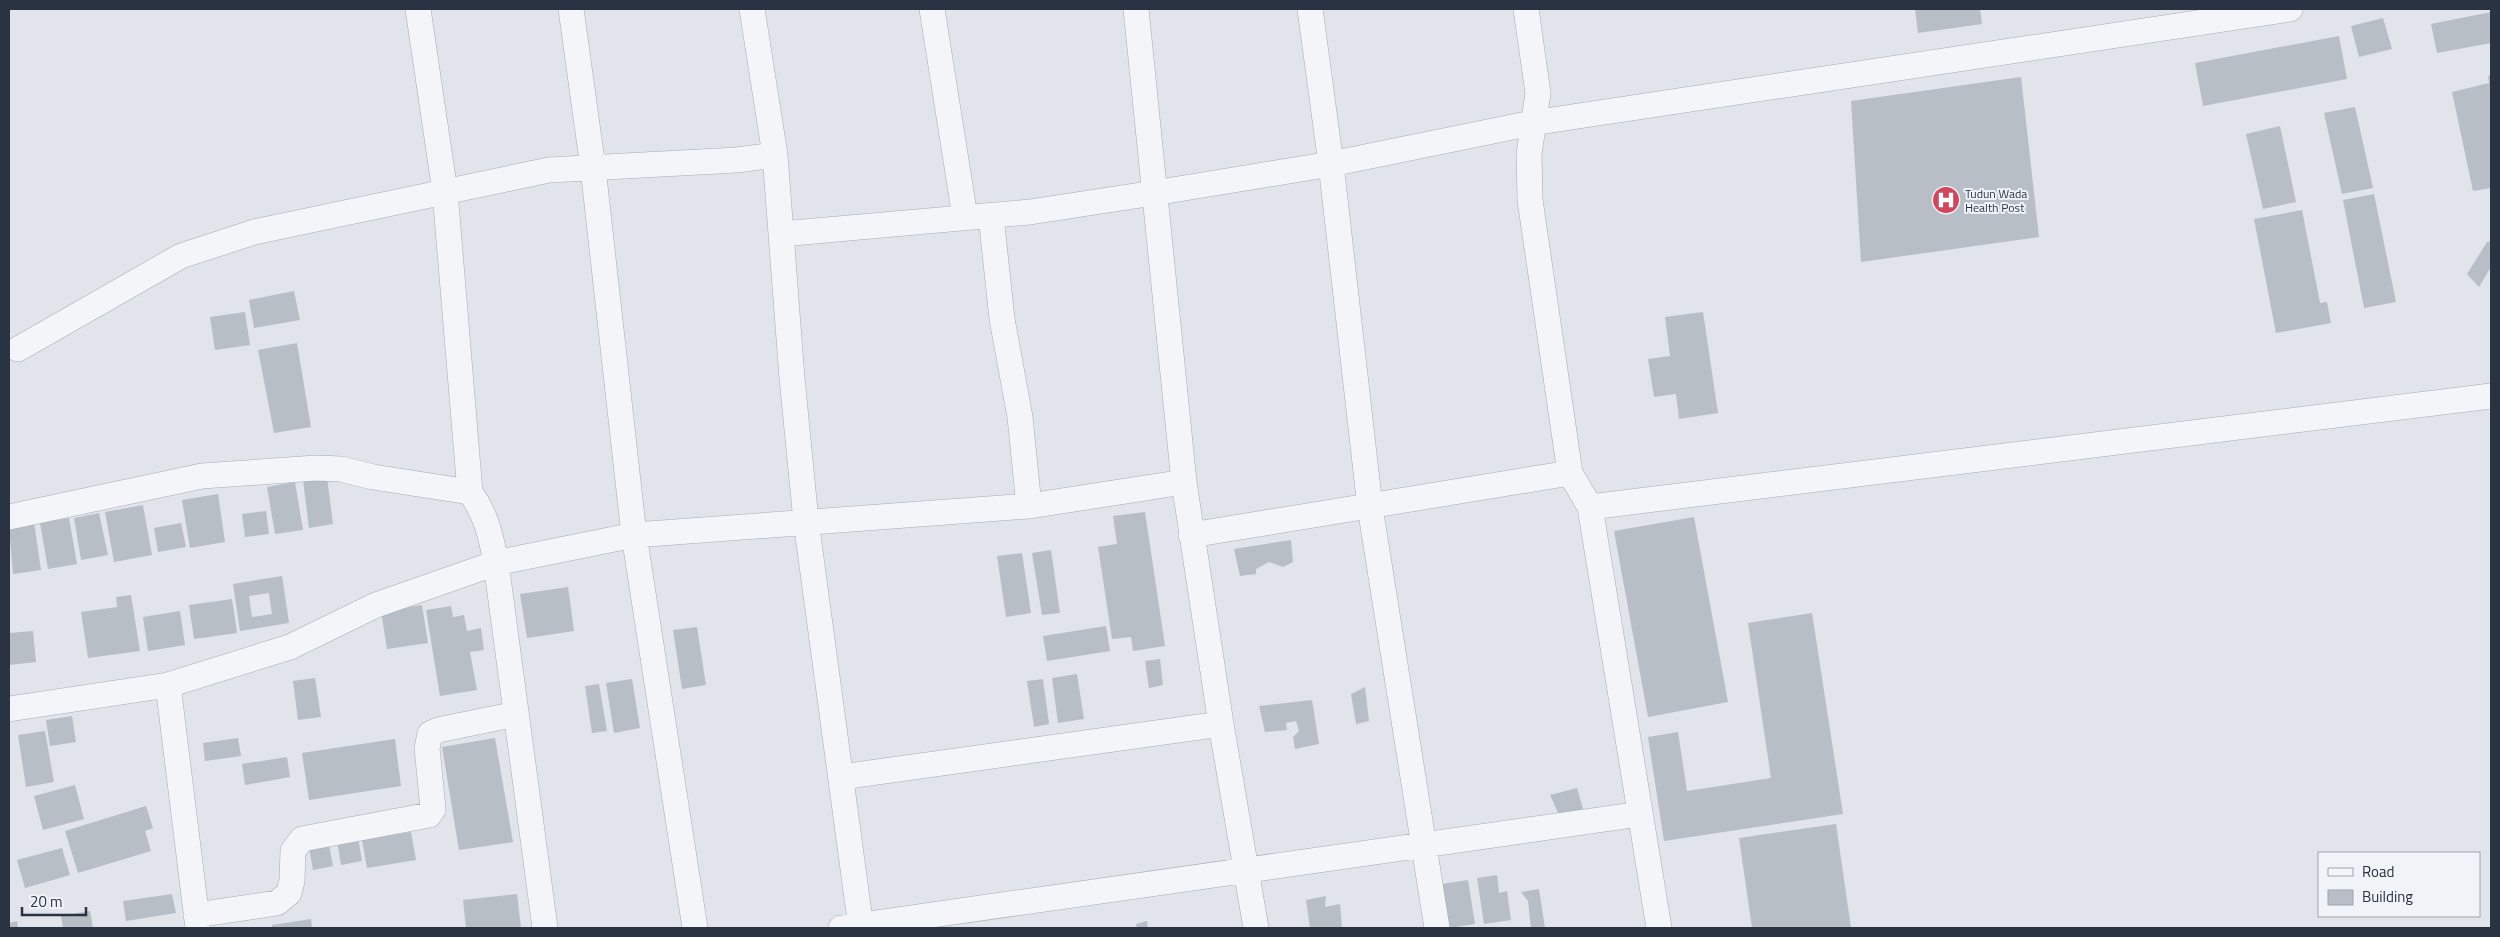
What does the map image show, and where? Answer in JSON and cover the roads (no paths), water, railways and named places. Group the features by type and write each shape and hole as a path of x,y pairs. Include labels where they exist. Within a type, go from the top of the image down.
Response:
{"street":[{"path":"418,9 445,192 470,492 481,507 489,526 496,563 545,928"},
{"path":"571,9 593,168 634,535 695,928"},
{"path":"752,9 775,155 806,521 842,776 854,927 1640,814"},
{"path":"932,9 965,217"},
{"path":"1136,9 1184,482 1221,724 1256,928"},
{"path":"1310,9 1331,164 1370,507 1436,928"},
{"path":"1526,9 1538,93 1532,123 1529,154 1530,200 1570,473 1590,507 1659,928"},
{"path":"781,234 990,216 1154,194 1331,164 1532,123 2290,9"},
{"path":"18,349 181,256 254,232 549,170 737,160 775,155"},
{"path":"990,216 1002,319 1020,417 1029,506"},
{"path":"1590,507 2491,396"},
{"path":"9,517 202,476 316,468 340,469 373,478 470,492"},
{"path":"1191,535 1570,473"},
{"path":"9,709 168,685 290,647 376,605 496,563 634,535 1029,506 1184,482"},
{"path":"168,685 197,922 277,903 289,893 292,881 293,851 302,839 429,815 433,809 427,748 430,734 438,730 516,714"},
{"path":"842,776 1221,724"}],"place":[{"name":"Tudun Wada Health Post","path":"1946,200"}]}
